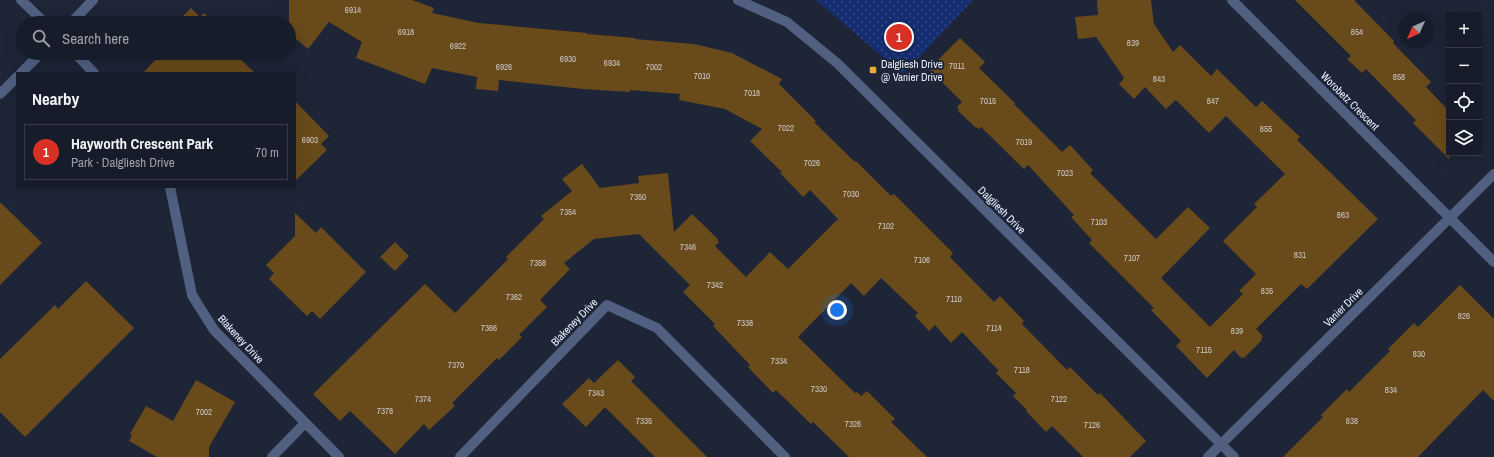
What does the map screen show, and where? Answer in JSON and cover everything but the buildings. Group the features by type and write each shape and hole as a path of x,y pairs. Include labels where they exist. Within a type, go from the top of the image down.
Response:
{"street":[{"path":"21,0 38,16"},
{"path":"78,16 93,0"},
{"name":"Dalgliesh Drive","path":"738,0 787,22 837,63 1234,457"},
{"name":"Worobetz Crescent","path":"1232,0 1494,262"},
{"path":"22,72 34,60"},
{"path":"82,60 93,72"},
{"path":"0,94 16,78"},
{"name":"Vanier Drive","path":"1208,457 1494,174"},
{"name":"Blakeney Drive","path":"170,188 192,295 214,330 339,457"},
{"name":"Blakeney Drive","path":"460,457 608,305 656,328 785,457"},
{"path":"272,457 305,423"}],"shaded area":[{"path":"816,0 973,0 903,74"}],"place":[{"name":"Hayworth Crescent Park","path":"899,37"},
{"name":"Dalgliesh Drive @ Vanier Drive","path":"873,70"}]}
